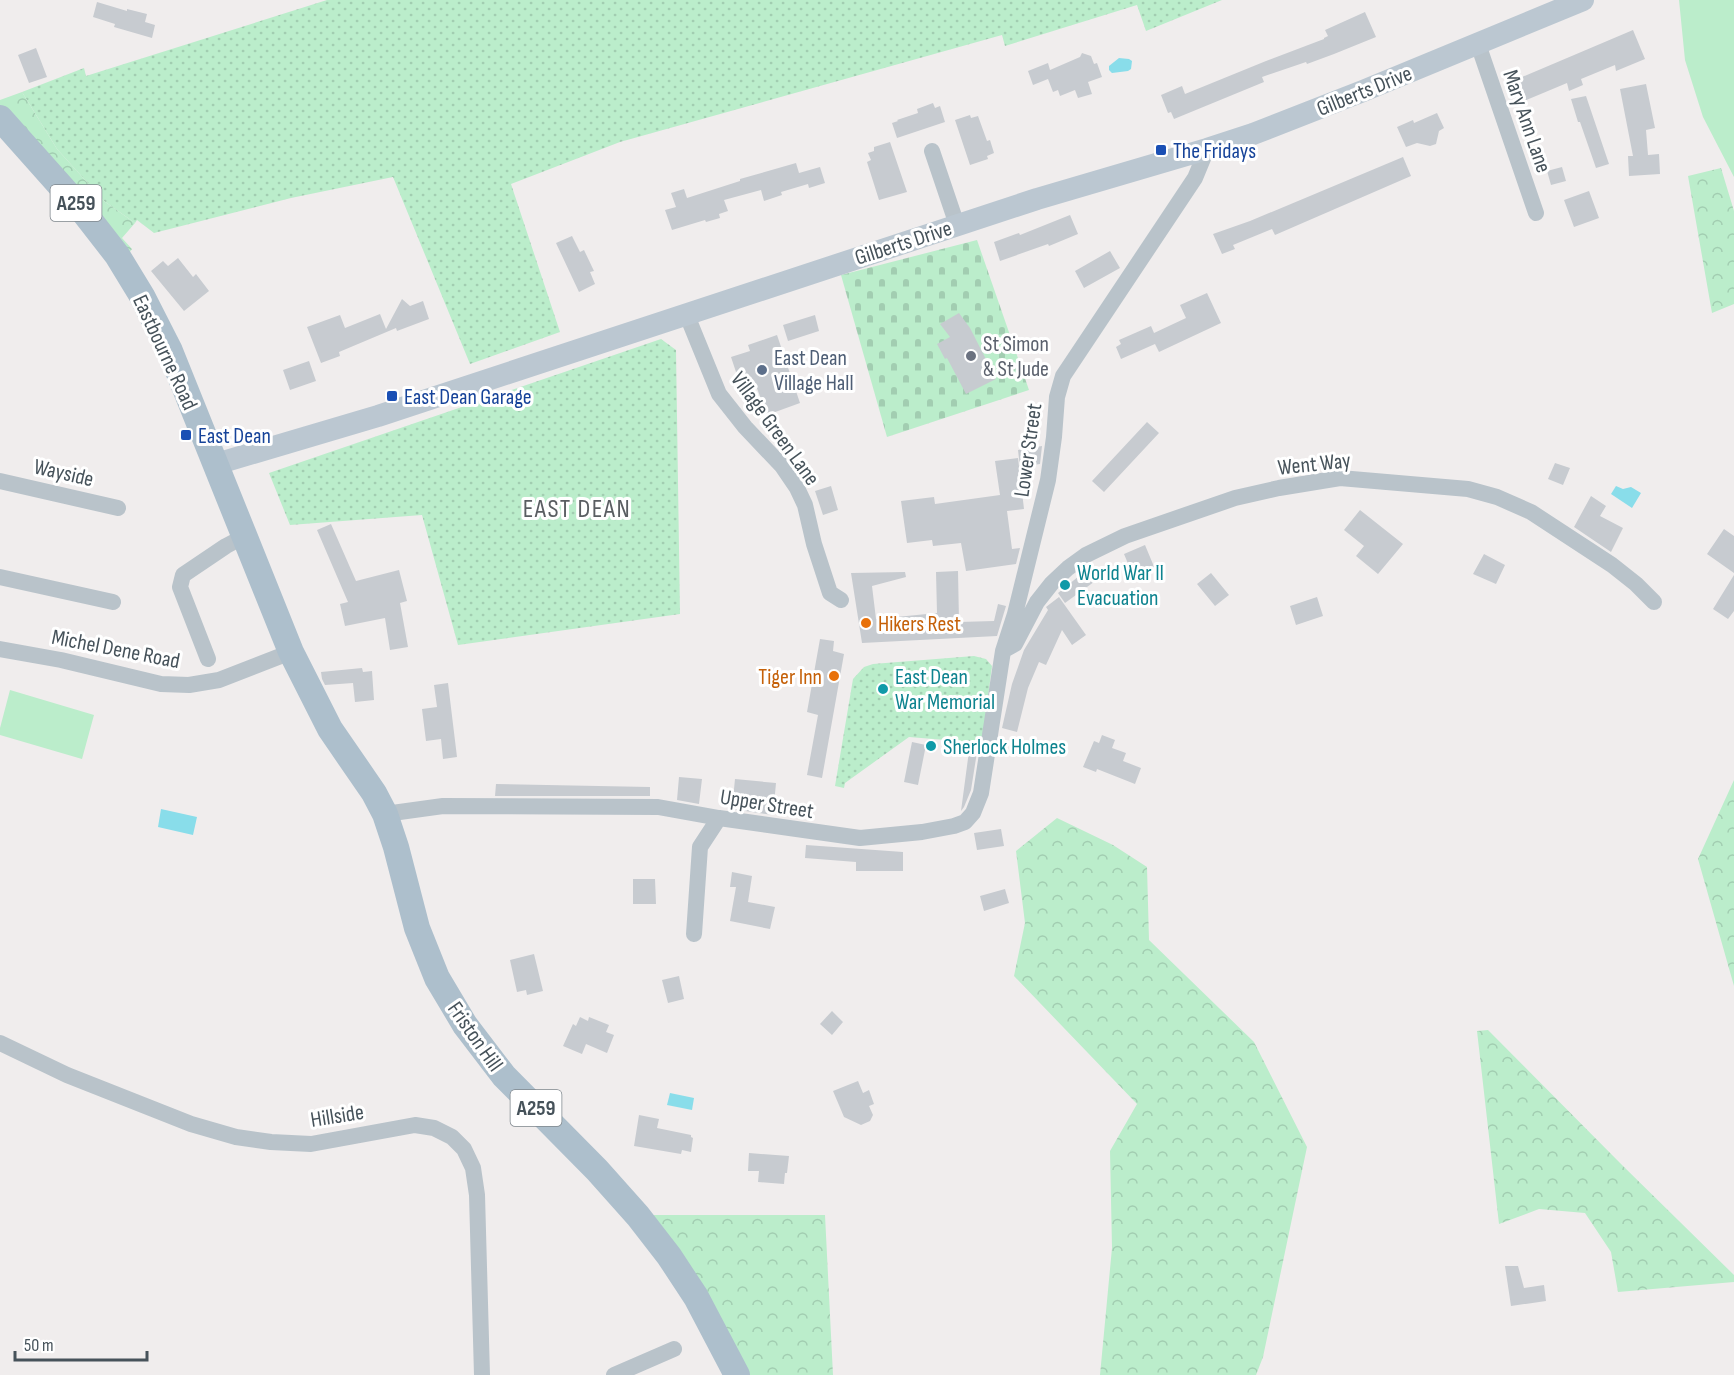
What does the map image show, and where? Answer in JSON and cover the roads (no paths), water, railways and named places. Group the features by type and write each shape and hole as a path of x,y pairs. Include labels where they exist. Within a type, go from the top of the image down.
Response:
{"main road":[{"name":"Eastbourne Road","path":"0,118 82,210 117,255 142,296 170,351 291,652"},
{"name":"Friston Hill","path":"291,652 330,729 374,793 385,814 417,928 437,978 465,1025 504,1076 597,1170 651,1232 696,1297 736,1375"}],"street":[{"name":"Gilberts Drive","path":"216,464 378,416 1037,199 1207,149 1264,129 1583,0"},
{"name":"Mary Ann Lane","path":"1478,44 1536,213"},
{"name":"Lower Street","path":"1003,651 1015,614 1048,480 1058,397 1063,376 1195,178 1207,149"},
{"path":"932,151 957,225"},
{"name":"Village Green Lane","path":"686,314 719,394 745,427 782,466 797,488 805,505 814,544 830,593 841,600"},
{"name":"Went Way","path":"1003,651 1015,644 1037,603 1052,583 1086,555 1125,536 1235,498 1340,478 1468,489 1497,496 1531,512 1612,565 1654,602"},
{"name":"Wayside","path":"0,481 118,508"},
{"path":"208,659 180,587 183,575 244,536"},
{"path":"0,577 113,602"},
{"name":"Michel Dene Road","path":"0,649 61,660 161,684 189,685 219,680 291,652"},
{"name":"Upper Street","path":"385,814 443,806 658,807 815,833 860,838 922,832 954,826 965,822 973,813 981,793 1003,651"},
{"path":"694,934 700,847 719,818"},
{"name":"Hillside","path":"0,1042 88,1083 191,1124 236,1137 310,1144 414,1125 434,1128 452,1137 464,1149 473,1168 477,1195 482,1375"},
{"path":"614,1375 674,1349"}],"water":[{"path":"1119,58 1132,61 1131,69 1112,73 1109,66"},
{"path":"1616,486 1623,489 1631,487 1641,493 1632,508 1611,494"},
{"path":"161,809 197,817 193,835 158,827"},
{"path":"670,1093 694,1098 692,1110 667,1105"}],"place":[{"name":"The Fridays","path":"1161,150"},
{"name":"St Simon & St Jude","path":"971,356"},
{"name":"East Dean Village Hall","path":"762,370"},
{"name":"East Dean Garage","path":"392,396"},
{"name":"East Dean","path":"186,435"},
{"name":"World War II Evacuation","path":"1065,585"},
{"name":"Hikers Rest","path":"866,623"},
{"name":"Tiger Inn","path":"834,676"},
{"name":"East Dean War Memorial","path":"883,689"},
{"name":"Sherlock Holmes","path":"931,746"}],"district":[{"name":"EAST DEAN","path":"577,508"}]}
